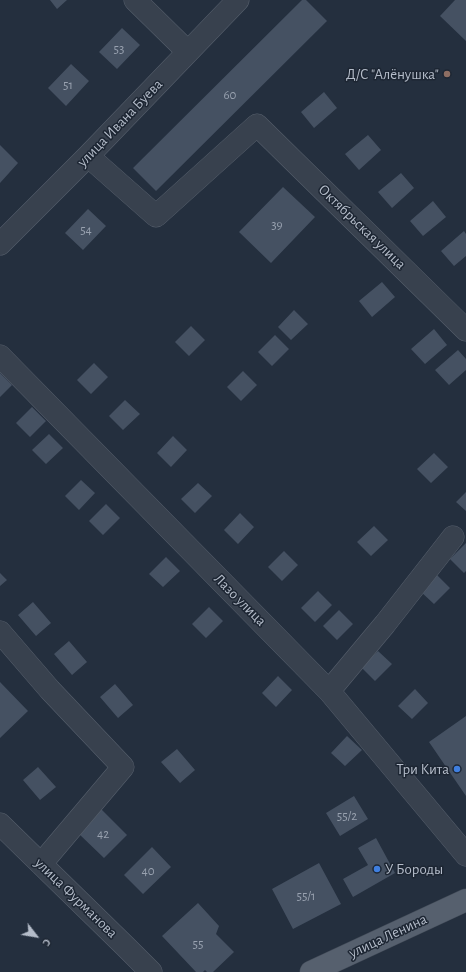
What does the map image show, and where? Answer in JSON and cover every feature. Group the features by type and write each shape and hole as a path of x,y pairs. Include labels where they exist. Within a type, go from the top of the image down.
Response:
{"main road":[{"name":"улица Ленина","path":"311,972 466,900"}],"street":[{"path":"135,0 188,52"},
{"name":"улица Ивана Буева","path":"0,244 88,156 238,0"},
{"name":"Октябрьская улица","path":"88,156 156,216 257,125 466,330"},
{"name":"Лазо улица","path":"0,356 329,691 466,855"},
{"path":"329,691 385,624 453,537"},
{"path":"0,632 50,690 123,767 41,864"},
{"name":"улица Фурманова","path":"0,824 151,972"}],"building":[{"path":"50,0 67,0 57,9"},
{"path":"302,0 306,0 327,21 156,191 133,168"},
{"path":"455,0 466,0 466,41 440,16"},
{"path":"122,28 140,45 117,69 99,52"},
{"path":"71,64 89,81 66,106 48,88"},
{"path":"324,92 337,108 314,128 301,112"},
{"path":"368,135 381,150 359,170 345,154"},
{"path":"0,145 18,163 0,183"},
{"path":"401,173 414,188 392,208 378,192"},
{"path":"283,187 315,217 271,263 239,232"},
{"path":"433,201 446,217 423,236 410,221"},
{"path":"88,209 106,226 83,250 65,233"},
{"path":"464,231 466,234 466,256 454,266 441,251"},
{"path":"382,282 395,297 372,317 359,301"},
{"path":"294,310 308,324 291,340 278,327"},
{"path":"191,326 205,340 189,356 175,342"},
{"path":"434,329 447,345 425,364 411,349"},
{"path":"275,335 289,349 272,366 258,352"},
{"path":"458,350 466,359 466,370 449,385 435,370"},
{"path":"94,363 108,377 91,394 77,380"},
{"path":"243,371 257,385 241,401 227,387"},
{"path":"0,373 12,385 0,397"},
{"path":"125,400 140,414 123,430 109,416"},
{"path":"32,407 46,421 30,437 16,423"},
{"path":"49,434 63,448 46,464 32,450"},
{"path":"173,436 187,450 171,467 157,453"},
{"path":"434,453 448,467 431,483 417,469"},
{"path":"81,480 95,493 79,510 65,496"},
{"path":"198,483 212,496 195,513 181,499"},
{"path":"466,492 466,511 456,502"},
{"path":"106,504 120,518 103,535 89,521"},
{"path":"240,513 254,527 238,544 224,530"},
{"path":"374,526 388,540 371,556 357,542"},
{"path":"466,543 466,571 464,573 450,559"},
{"path":"284,551 298,565 282,581 268,567"},
{"path":"166,557 180,571 163,587 149,574"},
{"path":"0,573 7,580 0,586"},
{"path":"436,574 450,588 434,604 420,591"},
{"path":"318,591 332,605 315,622 301,608"},
{"path":"33,602 51,623 36,636 18,615"},
{"path":"209,607 223,621 206,638 192,624"},
{"path":"339,610 353,624 337,640 323,626"},
{"path":"69,641 87,662 72,675 54,654"},
{"path":"378,651 392,664 375,681 361,667"},
{"path":"278,676 292,690 276,707 262,693"},
{"path":"0,682 28,711 0,738"},
{"path":"115,684 133,705 118,718 100,697"},
{"path":"415,689 428,703 412,719 398,706"},
{"name":"Три Кита","path":"466,716 466,796 429,742"},
{"path":"347,736 362,750 345,766 331,753"},
{"path":"177,749 195,770 180,783 161,762"},
{"path":"38,767 56,787 40,800 23,780"},
{"path":"354,796 368,819 340,836 326,813"},
{"path":"101,809 127,835 104,858 78,833"},
{"name":"У Бороды","path":"376,838 395,873 353,897 343,879 368,865 358,848"},
{"path":"152,847 171,867 143,894 124,875"},
{"path":"319,863 341,904 293,929 272,889"},
{"path":"198,903 219,926 216,934 234,952 213,972 207,972 205,970 203,972 196,972 162,936"}],"place":[{"name":"Д/С \"Алёнушка\"","path":"447,74"},
{"name":"Три Кита","path":"457,769"},
{"name":"У Бороды","path":"377,869"}]}
